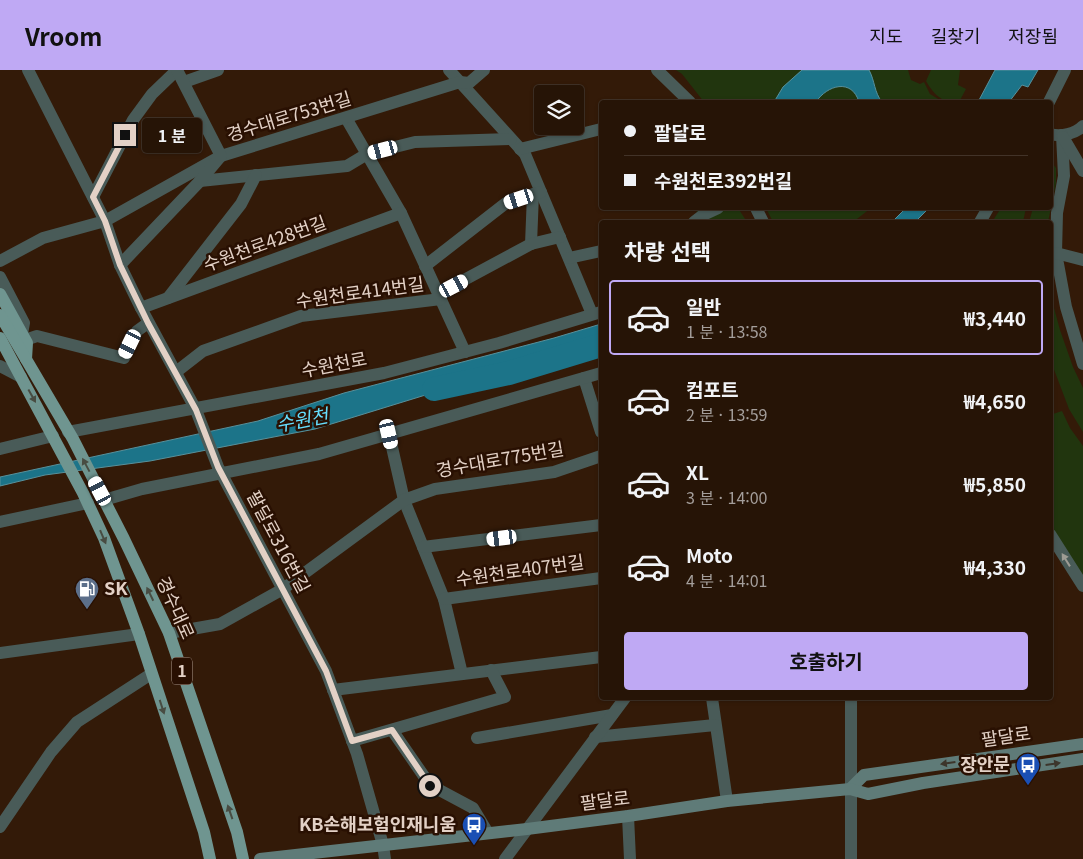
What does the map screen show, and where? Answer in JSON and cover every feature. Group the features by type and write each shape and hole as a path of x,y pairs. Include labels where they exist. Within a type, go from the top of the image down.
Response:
{"main road":[{"path":"0,294 27,343 26,359"},
{"name":"1","path":"0,315 102,495"},
{"name":"1","path":"0,338 55,439 104,538 139,634 204,832 210,859"},
{"name":"경수대로","path":"102,495 169,633 237,832 243,859"},
{"name":"팔달로","path":"850,789 864,775 1083,744"},
{"name":"팔달로","path":"260,859 628,816 727,801 850,789 868,794 923,783 1083,759"}],"street":[{"path":"28,70 105,221 120,265 148,323 196,412"},
{"path":"93,197 133,120 152,94 177,70 221,156 120,265"},
{"path":"184,82 218,70"},
{"path":"449,70 525,154 537,193 597,313"},
{"name":"경수대로753번길","path":"0,261 43,238 105,221 221,156 460,82 468,83 484,70"},
{"path":"657,70 688,100"},
{"path":"1050,100 1065,70"},
{"name":"수원천로414번길","path":"346,118 401,213 465,352"},
{"path":"1056,135 1079,131 1083,126"},
{"path":"520,149 599,129"},
{"path":"1056,135 1083,171"},
{"path":"1056,135 1064,176 1057,213 1056,253 1066,308 1083,364"},
{"path":"200,180 347,166 367,154 414,142 511,138"},
{"path":"168,298 240,204 256,175"},
{"path":"531,244 537,193"},
{"path":"425,266 506,203 537,193"},
{"path":"697,220 714,210"},
{"name":"수원천로428번길","path":"141,308 401,213"},
{"name":"수원천로414번길","path":"176,372 203,351 301,316 439,296 531,244 560,237"},
{"path":"569,258 599,251"},
{"path":"1056,253 1083,260"},
{"path":"0,276 24,323 23,337 37,336 124,358 137,331 148,323"},
{"name":"수원천로","path":"70,436 384,373 500,344 597,313"},
{"path":"0,366 21,377"},
{"path":"102,495 142,489 220,470 319,454 599,374"},
{"path":"584,378 599,426"},
{"name":"팔달로316번길","path":"196,412 220,470 326,671 352,741 383,845 385,859"},
{"path":"389,434 404,500 444,599 462,674"},
{"path":"0,449 55,439"},
{"name":"경수대로775번길","path":"169,633 220,624 283,589 404,500 435,489 554,472 599,457"},
{"path":"0,522 85,498"},
{"name":"수원천로407번길","path":"423,547 599,525"},
{"path":"1053,539 1083,586"},
{"name":"수원천로407번길","path":"444,599 599,578"},
{"path":"0,653 139,634"},
{"path":"333,690 599,657"},
{"path":"352,741 505,697 491,670"},
{"path":"0,827 51,752 77,722 151,674"},
{"path":"505,859 623,700"},
{"path":"712,700 727,801"},
{"path":"850,859 851,700"},
{"path":"477,738 612,715"},
{"path":"595,737 715,725"},
{"path":"392,730 430,786 473,808 488,833"},
{"path":"628,816 630,859"}],"green space":[{"path":"676,70 908,70 911,80 920,84 924,82 930,94 940,100 702,100 682,74"},
{"path":"931,70 960,70 958,85 966,89 960,100 946,100 939,97 926,81"},
{"path":"1053,164 1056,168 1056,183 1053,198"},
{"path":"696,210 739,210 746,220 701,220"},
{"path":"767,210 868,210 856,220 772,220"},
{"path":"1000,210 1026,210 1023,220 993,220"},
{"path":"1032,210 1050,210 1048,220 1030,220"},
{"path":"1053,304 1073,367 1083,388 1083,432 1069,409 1053,367"},
{"path":"1062,411 1070,428 1083,446 1083,579 1053,531 1053,414"}],"water":[{"path":"802,70 869,70 881,100 858,100 851,89 839,87 826,91 818,100 775,100 783,87"},
{"path":"995,70 1038,70 1028,87 1022,85 1011,100 979,100"},
{"path":"904,210 927,210 917,220 894,220"},
{"path":"599,325 599,342 315,429 150,461 45,475 0,486 0,477 258,421 344,393"}],"waterway":[{"name":"수원천","path":"434,389 509,373 599,346"}],"place":[{"name":"SK","path":"87,610"},
{"name":"장안문","path":"1028,786"},
{"name":"KB손해보험인재니움","path":"474,846"}],"route":[{"path":"125,135 93,197 105,221 120,265 148,323 196,410 218,467 326,671 352,741 392,730 430,786"}]}
